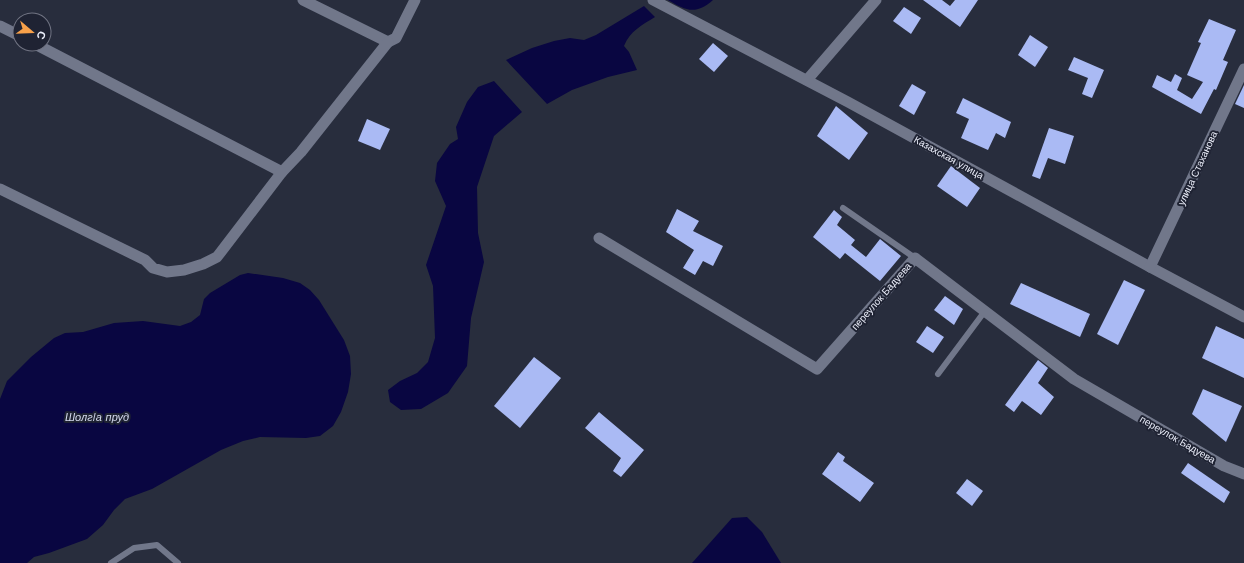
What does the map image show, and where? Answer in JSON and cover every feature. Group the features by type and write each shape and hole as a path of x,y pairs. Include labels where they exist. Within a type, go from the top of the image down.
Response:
{"street":[{"path":"303,0 388,42"},
{"path":"0,189 145,260 153,268 167,272 184,270 204,264 217,257 282,172 301,152 388,42 396,38 415,0"},
{"name":"Казахская улица","path":"653,0 807,80 1244,317"},
{"path":"807,80 876,0"},
{"path":"0,26 12,32"},
{"path":"50,52 282,172"},
{"name":"улица Стаханова","path":"1150,267 1244,70"},
{"name":"переулок Бадуева","path":"600,238 817,369 915,258 1074,379 1224,466 1244,474"}],"lane":[{"path":"843,208 915,258"},
{"path":"938,374 985,311"},
{"path":"111,563 134,548 157,545 178,563"}],"water":[{"path":"668,0 713,0 701,8 691,10 680,7"},
{"path":"644,6 655,17 633,32 624,46 629,52 637,70 608,77 572,90 547,104 506,60 532,48 554,41 570,38 584,40 596,35"},
{"path":"494,81 522,112 494,136 477,187 478,233 484,262 471,318 467,366 448,393 421,409 401,410 390,402 388,390 400,381 417,373 428,362 435,338 433,286 426,265 446,206 435,181 437,163 450,144 458,139 456,127 467,102 478,87"},
{"name":"ШолгIа пруд","path":"248,273 283,278 300,283 310,290 319,300 344,340 350,356 351,374 348,392 341,412 333,426 320,436 306,438 260,437 243,441 221,450 152,489 125,499 114,510 103,525 87,539 34,557 27,563 0,563 0,399 7,381 31,357 54,338 65,333 83,332 114,323 143,321 180,326 191,322 200,315 204,299 210,293 240,275"},
{"path":"747,517 762,532 781,563 692,563 732,518"}],"building":[{"path":"923,0 942,0 950,6 955,0 978,0 960,27"},
{"path":"904,7 921,18 911,34 893,21"},
{"path":"1209,19 1236,30 1223,60 1228,62 1216,90 1214,89 1201,114 1152,87 1157,75 1171,82 1175,74 1182,78 1177,90 1192,99 1203,82 1187,75 1201,43 1198,42"},
{"path":"1030,35 1048,47 1035,67 1018,55"},
{"path":"713,43 728,56 714,72 699,59"},
{"path":"1074,57 1104,70 1092,98 1082,94 1088,78 1068,70"},
{"path":"912,84 926,92 914,115 899,106"},
{"path":"1244,85 1244,108 1235,104"},
{"path":"963,98 1011,122 1005,138 996,133 988,150 961,138 969,119 956,113"},
{"path":"836,106 868,133 849,160 817,136"},
{"path":"367,119 390,129 380,150 358,141"},
{"path":"1049,128 1074,136 1065,164 1048,158 1040,179 1032,176"},
{"path":"951,166 980,188 967,207 937,186"},
{"path":"677,209 699,221 693,231 723,246 713,266 703,261 695,275 683,268 694,250 666,232"},
{"path":"834,210 842,217 837,225 855,240 851,245 866,257 880,239 901,256 880,281 845,253 840,259 813,237"},
{"path":"1124,280 1145,290 1118,345 1097,334"},
{"path":"1021,283 1090,314 1080,337 1010,304"},
{"path":"945,296 963,309 954,325 934,310"},
{"path":"927,326 944,337 933,353 916,342"},
{"path":"1216,326 1244,339 1244,378 1202,358"},
{"path":"534,357 561,378 520,428 494,406"},
{"path":"1038,360 1048,368 1038,383 1054,397 1041,415 1022,401 1014,412 1005,405"},
{"path":"1203,389 1242,406 1226,442 1192,414"},
{"path":"599,412 644,450 621,477 613,471 621,458 585,428"},
{"path":"838,452 845,457 843,461 874,483 860,502 822,474"},
{"path":"1188,463 1230,492 1224,503 1181,473"},
{"path":"967,479 983,491 972,506 956,493"}]}
